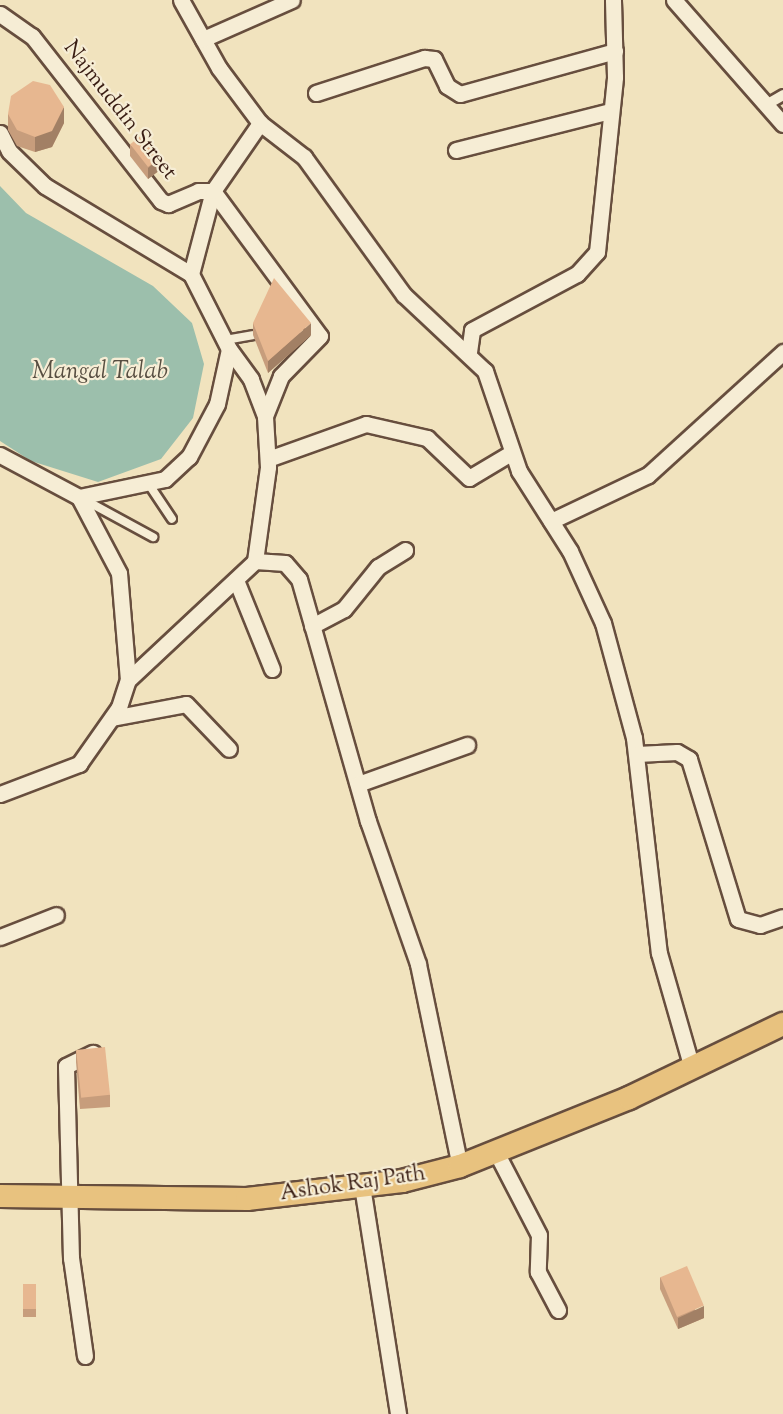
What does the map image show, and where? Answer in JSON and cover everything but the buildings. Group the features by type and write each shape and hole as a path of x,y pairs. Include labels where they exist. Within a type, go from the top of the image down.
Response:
{"main road":[{"name":"Ashok Raj Path","path":"0,1196 71,1201 247,1199 362,1186 460,1166 692,1068 783,1024"}],"street":[{"path":"181,0 203,39 260,123 304,157 404,295 469,352 485,371 511,453 551,521 603,623 637,754 659,953 692,1068"},
{"path":"203,39 292,0"},
{"path":"469,352 472,330 577,274 593,259 601,237 615,51 613,0"},
{"path":"674,0 783,124"},
{"name":"Najmuddin Street","path":"0,14 32,36 161,201 168,204 198,191 213,191"},
{"path":"316,93 424,58 434,59 447,86 460,94 615,51"},
{"path":"766,105 783,94"},
{"path":"456,150 610,111"},
{"path":"190,274 213,191 260,123"},
{"path":"0,134 9,151 45,186 190,274 227,344 251,379 265,416 268,459 255,561 128,680 112,718 79,764 0,794"},
{"path":"213,191 321,336 281,376 265,416"},
{"path":"79,497 165,479 189,457 217,404 227,344"},
{"path":"551,521 648,475 783,352"},
{"path":"268,459 366,424 427,438 469,478 511,453"},
{"path":"0,455 79,497 119,573 128,680"},
{"path":"312,626 344,609 378,567 405,550"},
{"path":"255,561 293,569 358,784 418,964 460,1166"},
{"path":"236,580 272,669"},
{"path":"112,718 186,704 229,749"},
{"path":"358,784 467,745"},
{"path":"637,754 677,752 689,759 738,919 760,925 783,917"},
{"path":"0,937 57,915"},
{"path":"85,1356 72,1281 66,1066 70,1060 105,1050"},
{"path":"496,1152 539,1235 538,1272 558,1310"},
{"path":"362,1186 398,1414"}],"lane":[{"path":"227,344 253,335"},
{"path":"148,483 172,519"},
{"path":"79,497 153,537"}],"water":[{"name":"Mangal Talab","path":"0,186 26,213 153,286 192,323 204,364 193,418 161,459 98,482 31,461 0,441"}]}
